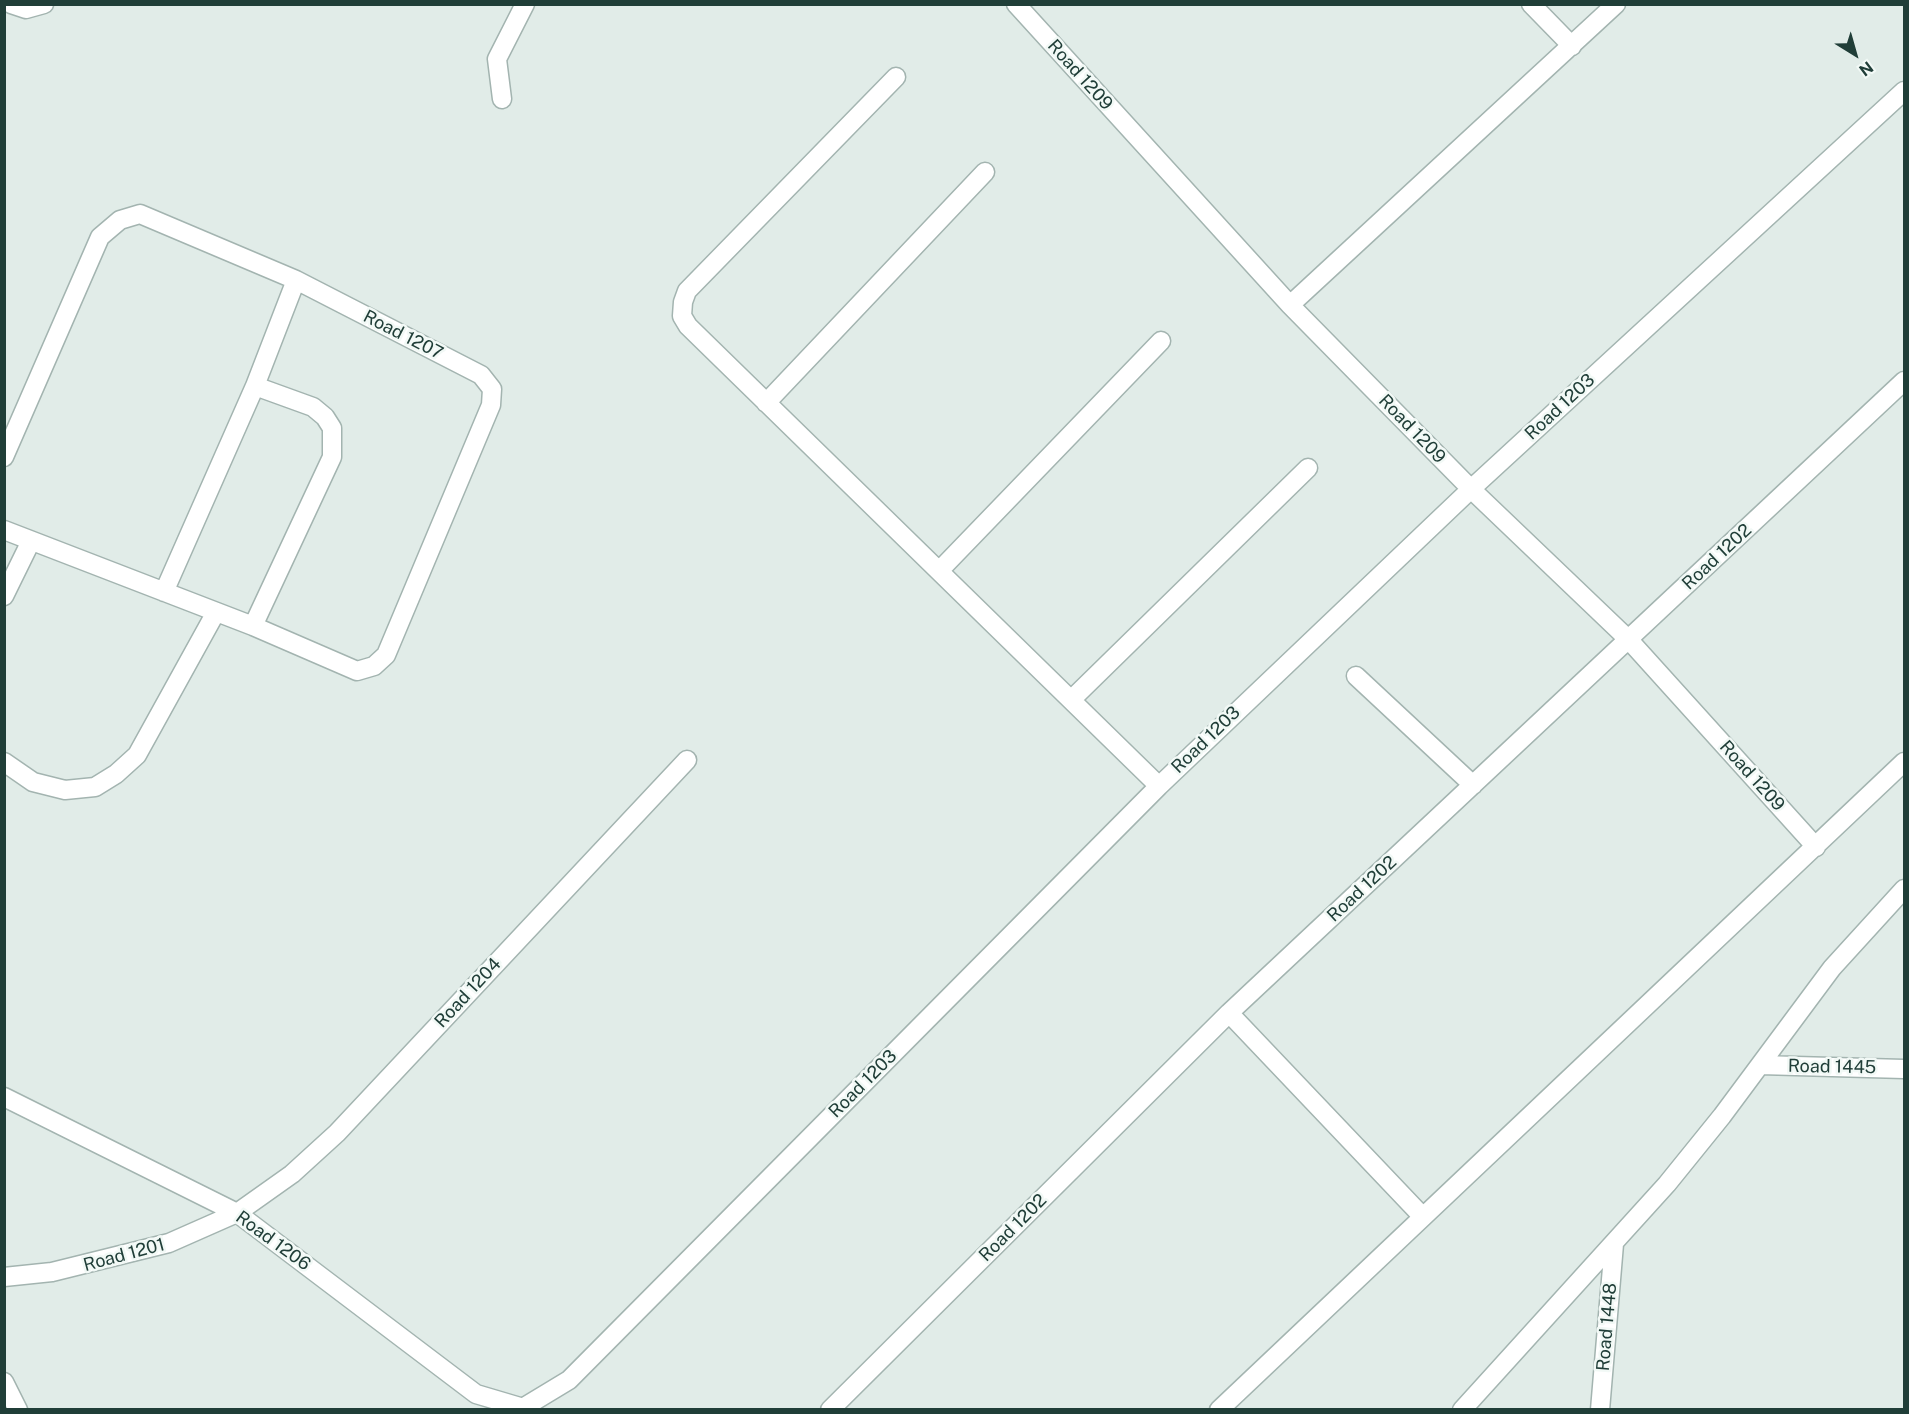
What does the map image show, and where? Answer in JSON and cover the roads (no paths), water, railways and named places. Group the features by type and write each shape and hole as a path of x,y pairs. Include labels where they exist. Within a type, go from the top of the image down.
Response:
{"street":[{"path":"11,4 26,9 44,4"},
{"path":"502,99 497,59 525,4"},
{"name":"Road 1209","path":"1016,4 1290,305 1471,489 1629,640 1816,847"},
{"path":"1531,4 1572,46"},
{"path":"1290,305 1616,4"},
{"path":"896,77 687,291 682,302 682,316 688,326 766,403 1159,786"},
{"name":"Road 1203","path":"528,1408 569,1380 1159,786 1471,489 1905,91"},
{"path":"766,403 986,172"},
{"path":"4,457 100,237 120,220 140,214 296,280 255,386 164,592"},
{"name":"Road 1207","path":"4,530 253,626 357,672 374,666 386,655 491,405 492,389 481,375 296,280"},
{"path":"939,571 1161,341"},
{"name":"Road 1202","path":"832,1409 1229,1013 1905,381"},
{"path":"253,626 332,457 333,443 332,428 325,417 313,407 255,386"},
{"path":"1071,700 1308,468"},
{"path":"4,596 32,541"},
{"path":"4,762 33,782 65,790 95,787 116,774 137,754 216,612"},
{"path":"1356,676 1473,785"},
{"name":"Road 1204","path":"237,1213 292,1174 337,1133 687,760"},
{"path":"1219,1410 1905,762"},
{"path":"1462,1410 1667,1184 1832,968 1898,895"},
{"path":"1229,1013 1423,1217"},
{"name":"Road 1445","path":"1760,1065 1905,1069"},
{"name":"Road 1206","path":"4,1096 237,1213 476,1394 528,1408"},
{"name":"Road 1201","path":"4,1277 52,1272 122,1257 169,1243 237,1213"},
{"name":"Road 1448","path":"1600,1410 1614,1244"},
{"path":"4,1383 18,1410"}]}
